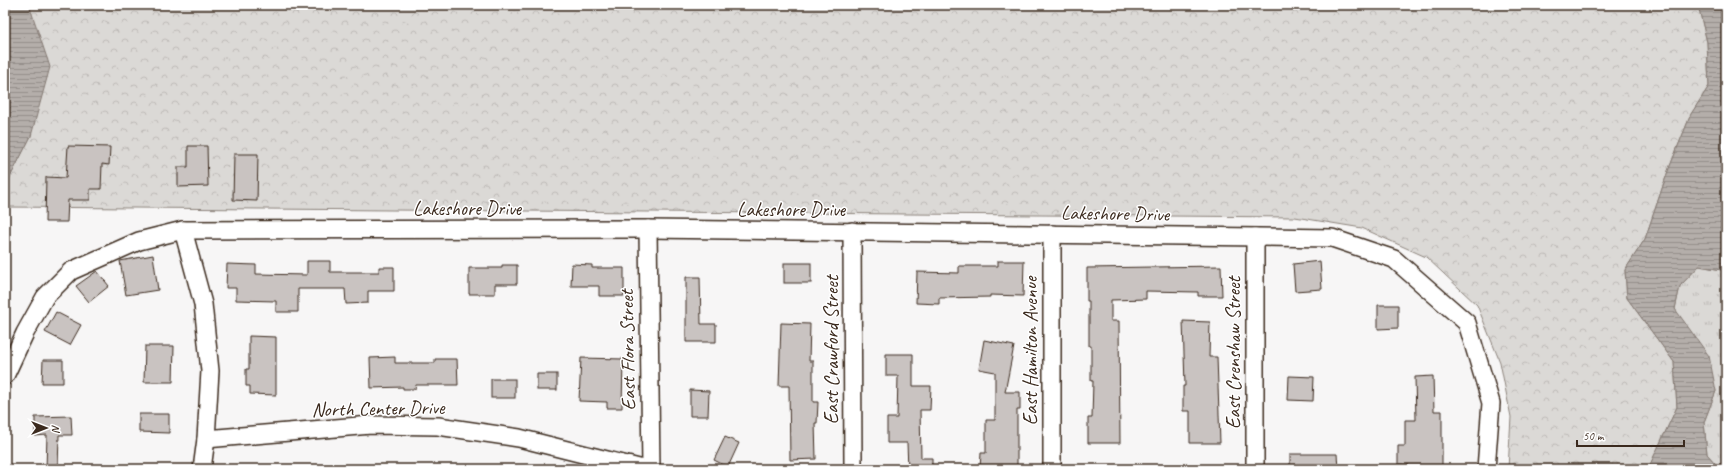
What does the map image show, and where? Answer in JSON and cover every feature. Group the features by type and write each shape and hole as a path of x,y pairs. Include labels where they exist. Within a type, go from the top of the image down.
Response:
{"street":[{"name":"Lakeshore Drive","path":"5,376 25,333 45,297 71,271 139,241 183,230 648,229 1332,238 1394,259 1467,323 1491,403 1486,469"},
{"name":"East Flora Street","path":"648,229 651,469"},
{"path":"183,230 203,304 210,371 206,439 202,469"},
{"name":"East Crawford Street","path":"852,231 853,469"},
{"name":"East Hamilton Avenue","path":"1052,234 1052,469"},
{"name":"East Crenshaw Street","path":"1255,237 1255,469"},
{"name":"North Center Drive","path":"206,439 371,425 438,426 519,438 643,469"}],"green space":[{"path":"29,5 1698,5 1707,42 1709,86 1691,114 1668,171 1645,239 1625,270 1627,298 1674,362 1677,407 1648,469 1508,469 1511,417 1500,362 1477,305 1426,257 1362,228 1295,217 5,207 5,187 31,136"},
{"path":"1699,266 1722,270 1726,273 1726,469 1720,469 1707,454 1704,422 1716,391 1675,309 1680,286"}],"shaded area":[{"path":"5,5 29,5 50,67 31,136 5,187"},
{"path":"1698,5 1726,5 1726,273 1722,270 1699,266 1680,286 1675,309 1709,356 1716,391 1704,422 1707,454 1720,469 1648,469 1677,407 1674,362 1627,298 1625,270 1645,239 1668,171 1691,114 1709,86 1707,42"}],"building":[{"path":"68,146 110,147 109,165 102,164 101,189 90,189 90,200 68,200 67,222 45,222 46,177 66,178"},
{"path":"188,146 207,146 208,186 178,187 178,167 188,167"},
{"path":"234,154 258,154 257,201 233,200"},
{"path":"153,255 158,290 126,295 120,261"},
{"path":"307,261 330,261 330,272 379,272 379,267 394,267 394,291 368,291 368,303 346,304 345,289 298,289 298,312 276,312 276,301 236,300 236,288 226,288 227,264 256,265 256,274 307,275"},
{"path":"998,261 1024,261 1023,296 990,295 990,297 939,298 939,304 916,303 917,272 959,273 959,266 998,266"},
{"path":"1320,261 1322,289 1295,291 1293,264"},
{"path":"784,263 811,263 811,283 784,283"},
{"path":"572,264 592,265 592,268 624,268 624,296 599,296 599,286 571,286"},
{"path":"502,265 517,265 517,284 495,284 495,294 469,294 469,268 502,268"},
{"path":"1221,266 1222,296 1198,296 1198,292 1146,291 1146,299 1111,300 1111,321 1119,321 1120,443 1088,443 1088,418 1092,418 1093,381 1091,381 1091,346 1089,346 1087,268"},
{"path":"97,271 109,286 89,302 76,286"},
{"path":"686,277 700,277 701,324 716,324 716,342 686,342"},
{"path":"1378,305 1398,305 1398,328 1378,329"},
{"path":"56,312 81,325 70,345 45,332"},
{"path":"1183,321 1210,322 1209,357 1217,357 1220,443 1190,443 1190,411 1183,411 1183,386 1185,386"},
{"path":"781,323 810,324 809,361 813,361 813,402 818,402 817,423 815,423 816,459 790,460 789,386 779,386"},
{"path":"249,336 276,337 276,395 250,394 250,386 246,386 246,369 249,369"},
{"path":"984,340 1014,346 1005,392 1020,392 1020,410 1017,410 1017,469 980,469 981,453 986,453 986,420 995,420 995,372 979,369"},
{"path":"145,346 174,346 173,382 144,382"},
{"path":"886,354 913,354 913,386 931,386 930,410 920,410 921,458 932,458 932,469 908,469 907,443 887,443 887,418 897,418 898,376 886,376"},
{"path":"395,357 395,363 435,363 435,359 457,359 458,385 416,385 415,389 403,389 403,387 371,388 370,358"},
{"path":"581,358 623,359 622,408 607,408 607,402 579,401"},
{"path":"43,360 63,360 63,383 42,383"},
{"path":"537,374 557,374 557,390 537,390"},
{"path":"1289,376 1314,377 1313,401 1288,400"},
{"path":"1433,376 1434,411 1442,411 1442,469 1409,469 1409,465 1398,464 1398,446 1405,446 1405,420 1416,420 1415,377"},
{"path":"491,379 515,379 515,398 491,398"},
{"path":"690,390 709,391 708,416 690,416"},
{"path":"139,414 169,414 169,433 139,432"},
{"path":"71,416 72,435 59,435 58,469 46,469 47,435 35,436 35,417"},
{"path":"725,437 739,443 728,467 714,460"},
{"path":"1290,454 1337,454 1338,469 1290,469"}]}
